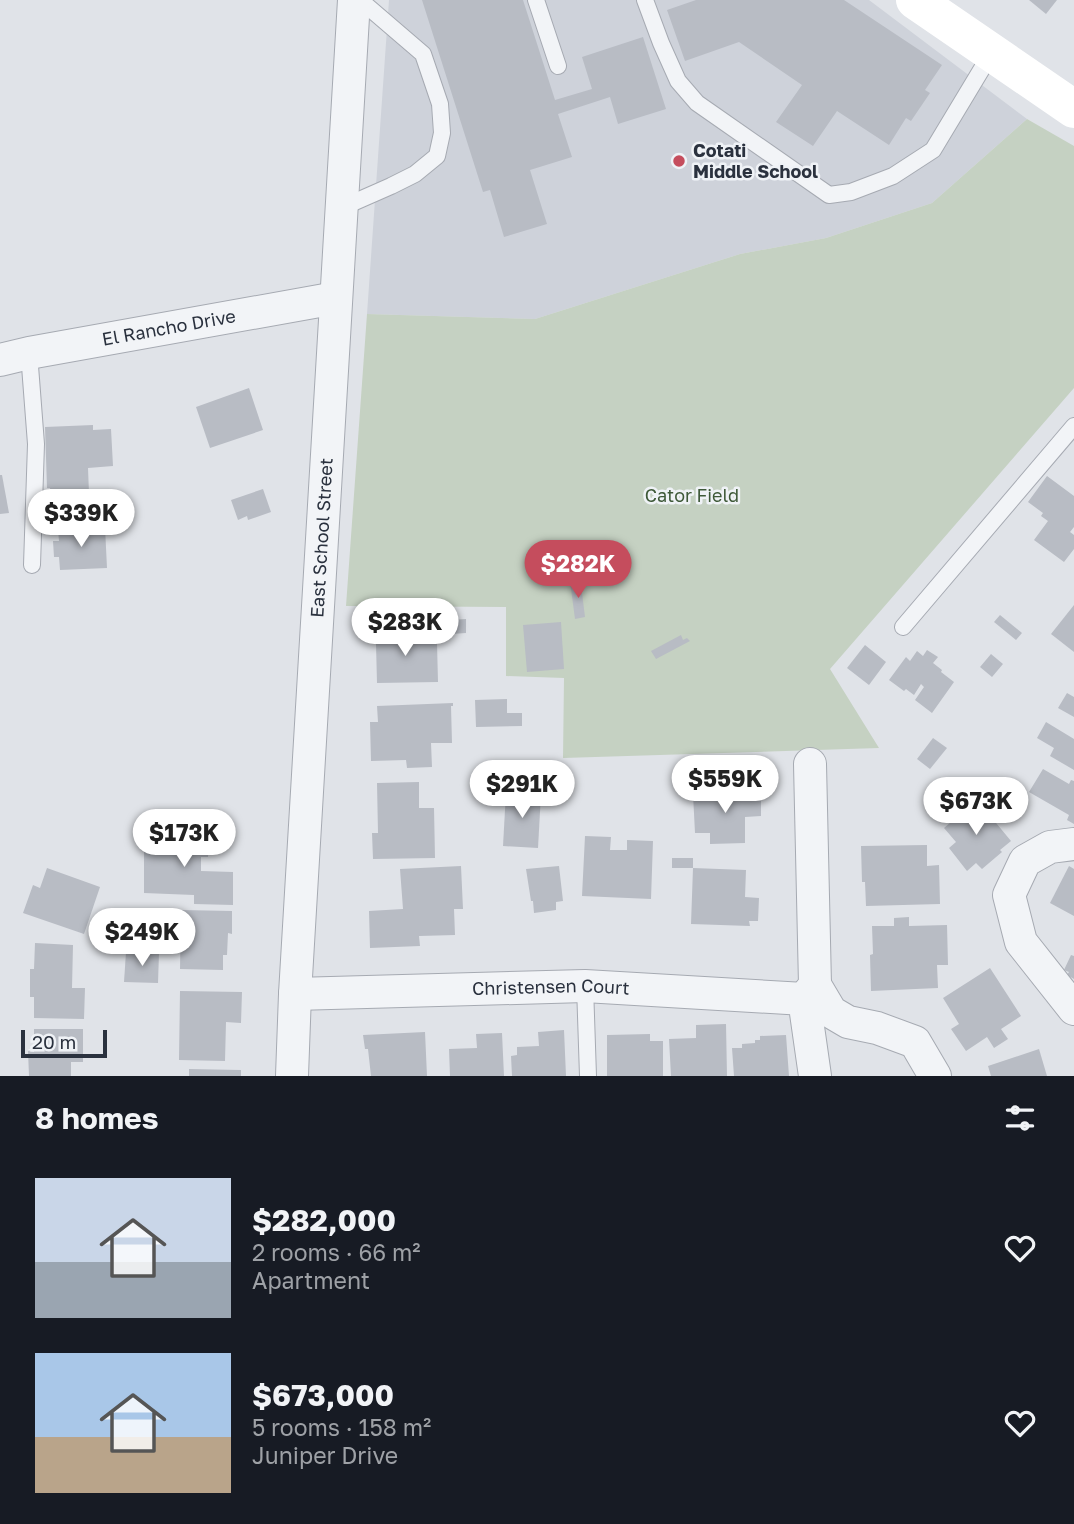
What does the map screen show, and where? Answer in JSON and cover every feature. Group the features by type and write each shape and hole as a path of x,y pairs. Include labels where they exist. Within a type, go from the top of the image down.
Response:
{"main road":[{"path":"915,0 1074,109"}],"street":[{"name":"East School Street","path":"292,1076 354,0"},
{"name":"El Rancho Drive","path":"14,357 336,298"},
{"path":"810,764 810,992 815,1076"},
{"path":"1074,844 1050,847 1025,861 1009,895 1021,942 1074,1009"},
{"name":"Christensen Court","path":"295,994 585,986 810,992"},
{"path":"810,992 831,1013 848,1022 877,1028 915,1041 935,1076"}],"lane":[{"path":"341,208 415,174 437,156 442,133 440,104 423,54 360,0"},
{"path":"536,0 558,66"},
{"path":"645,0 678,81 697,103 829,195 851,192 893,176 933,150 992,52"},
{"path":"14,357 36,444 32,565"},
{"path":"903,627 1074,426"},
{"path":"585,986 588,1076"}],"shaded area":[{"name":"Cotati Middle School","path":"389,0 869,0 1027,119 932,203 826,238 740,254 535,319 367,314"}],"green space":[{"name":"Cator Field","path":"1027,119 1074,146 1074,388 830,669 879,748 563,758 564,678 506,676 506,607 346,606 367,314 535,319 740,254 826,238 932,203"}],"building":[{"path":"422,0 523,0 555,100 592,89 582,57 643,37 666,109 618,124 610,97 558,114 572,157 530,170 547,224 504,237 490,190 483,192"},
{"path":"696,0 844,0 942,65 925,90 930,93 911,121 906,118 889,145 837,111 813,146 776,122 802,85 739,42 685,61 667,10"},
{"path":"1029,0 1057,0 1046,14"},
{"path":"249,388 263,430 210,448 196,407"},
{"path":"93,425 93,430 111,429 113,466 88,468 90,519 52,521 50,488 47,488 45,427"},
{"path":"2,475 9,513 0,514"},
{"path":"1047,476 1074,496 1074,527 1070,532 1074,535 1074,549 1064,562 1034,540 1048,521 1041,516 1043,513 1028,502"},
{"path":"263,489 271,512 248,520 247,516 238,520 231,500"},
{"path":"105,527 107,568 60,570 59,557 54,557 53,541 59,541 58,530"},
{"path":"575,580 576,586 581,585 585,617 575,619 570,581"},
{"path":"1074,605 1074,652 1051,634"},
{"path":"1000,615 1022,633 1016,640 994,622"},
{"path":"466,619 466,633 451,634 451,620"},
{"path":"561,622 564,669 527,672 523,625"},
{"path":"411,625 412,644 437,643 438,682 377,683 376,644 382,644 381,626"},
{"path":"681,635 683,640 687,638 690,641 656,659 651,651"},
{"path":"865,645 886,662 869,685 847,668"},
{"path":"927,650 938,657 933,663 954,682 932,713 915,700 924,687 921,684 914,695 889,680 906,657 910,661 917,651 923,656"},
{"path":"991,654 1003,664 992,677 980,667"},
{"path":"1067,693 1074,697 1074,717 1058,708"},
{"path":"507,699 507,713 522,713 522,726 476,727 475,700"},
{"path":"453,703 452,743 431,743 432,767 407,768 406,760 371,761 370,722 378,722 377,706"},
{"path":"1046,722 1074,739 1074,770 1050,756 1054,748 1037,738"},
{"path":"933,738 947,748 930,769 917,759"},
{"path":"1043,769 1069,784 1071,780 1074,781 1074,824 1067,820 1069,815 1029,792"},
{"path":"419,782 419,808 434,808 435,858 373,859 372,833 378,833 377,783"},
{"path":"506,792 541,794 538,848 503,846"},
{"path":"761,792 761,816 745,817 745,843 710,844 710,833 695,833 693,794"},
{"path":"977,800 1011,841 982,869 976,863 967,871 949,848 956,842 944,828"},
{"path":"144,832 209,833 208,857 201,857 201,871 233,872 233,905 194,904 194,895 144,893"},
{"path":"585,836 611,837 610,850 627,850 627,840 653,841 651,899 582,896"},
{"path":"927,845 927,866 939,865 940,904 866,906 861,846"},
{"path":"672,858 693,858 693,868 672,868"},
{"path":"461,866 463,909 454,909 455,935 419,936 420,946 370,948 369,911 403,909 400,869"},
{"path":"559,866 563,901 556,902 556,910 534,913 526,869"},
{"path":"1069,866 1074,869 1074,916 1050,903"},
{"path":"47,868 100,887 84,934 23,913 33,885 40,888"},
{"path":"693,868 746,870 745,897 759,898 758,921 749,921 750,926 691,924"},
{"path":"181,910 232,911 232,934 228,933 223,970 180,969"},
{"path":"909,917 909,926 947,925 948,965 937,965 938,988 871,991 872,926 894,926 894,918"},
{"path":"35,943 73,945 72,988 85,988 84,1019 34,1018 34,997 30,997 30,969 34,969"},
{"path":"126,952 159,953 158,983 124,982"},
{"path":"1071,955 1074,956 1074,979 1064,970"},
{"path":"990,968 1021,1016 1001,1029 1008,1039 994,1048 987,1037 966,1051 951,1029 959,1024 943,998"},
{"path":"180,991 242,992 241,1023 226,1022 225,1061 179,1060"},
{"path":"726,1024 727,1076 671,1076 669,1039 696,1038 696,1025"},
{"path":"34,1029 83,1029 83,1062 71,1062 71,1076 29,1076 28,1051 34,1052"},
{"path":"564,1030 566,1076 512,1076 511,1056 517,1055 517,1047 539,1046 538,1032"},
{"path":"425,1032 427,1076 371,1076 368,1049 365,1049 363,1035"},
{"path":"502,1033 504,1076 450,1076 449,1049 477,1048 476,1034"},
{"path":"650,1034 650,1041 663,1041 663,1076 607,1076 607,1035"},
{"path":"786,1035 789,1076 734,1076 732,1048 742,1048 742,1044 755,1043 755,1040 760,1040 760,1036"},
{"path":"1039,1049 1047,1076 991,1076 988,1066"},
{"path":"189,1069 241,1070 241,1076 189,1076"}],"place":[{"name":"Cotati Middle School","path":"679,161"}]}
